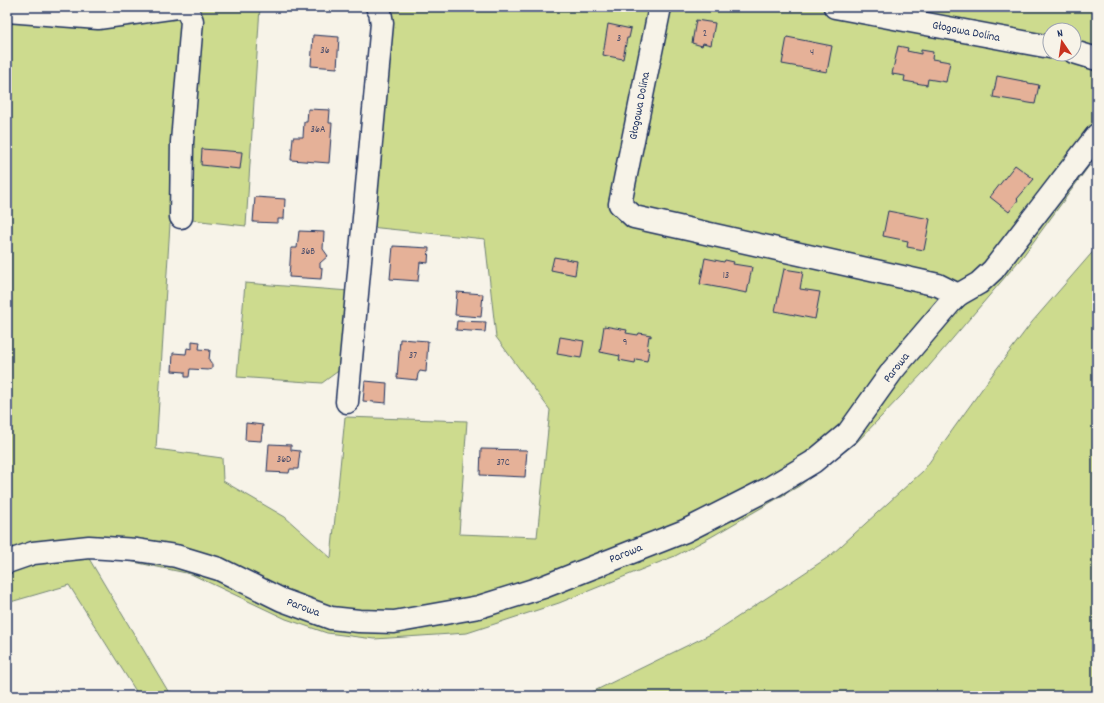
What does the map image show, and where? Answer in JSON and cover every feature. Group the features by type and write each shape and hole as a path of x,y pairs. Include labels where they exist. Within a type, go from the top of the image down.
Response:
{"street":[{"path":"7,11 98,18 177,7"},
{"path":"182,217 182,142 192,21 186,7"},
{"path":"347,402 382,23 380,12 377,7"},
{"name":"Głogowa Dolina","path":"660,7 620,204 634,217 938,285 958,295"},
{"name":"Głogowa Dolina","path":"835,7 1042,46"},
{"path":"1082,54 1097,59"},
{"name":"Parowa","path":"7,562 33,553 89,547 137,550 176,556 219,569 282,600 330,618 359,621 394,622 479,607 543,587 684,531 768,489 813,462 848,433 893,370 931,324 958,295 979,283 993,270 1097,135"}],"green space":[{"path":"7,7 260,7 246,226 192,220 170,224 156,449 222,458 223,481 285,517 331,558 345,417 467,421 459,534 537,537 550,410 496,337 485,239 370,227 371,13 366,7 1097,7 1097,155 1023,256 924,372 856,443 799,486 711,537 675,556 559,603 467,633 374,639 327,633 286,619 191,574 129,561 88,557 168,691 182,696 139,696 69,585 7,603"},
{"path":"1097,247 1097,696 584,696 715,632 830,556 923,471 1032,322"},
{"path":"245,283 349,291 341,369 322,383 237,377"}],"building":[{"path":"696,20 715,23 711,45 703,43 702,46 692,43"},
{"path":"608,24 631,29 629,38 627,38 623,59 603,55"},
{"path":"313,35 339,37 337,68 311,66"},
{"path":"787,37 832,46 827,72 782,64"},
{"path":"898,46 908,48 907,51 921,54 921,50 933,52 932,59 950,62 946,82 928,79 927,85 904,81 905,76 892,74"},
{"path":"997,76 1039,85 1035,104 993,97"},
{"path":"308,109 330,110 329,123 332,123 329,163 291,160 293,137 303,137 304,122 307,122"},
{"path":"202,149 242,152 240,169 201,165"},
{"path":"1015,165 1034,179 1017,199 1018,200 1009,212 990,197"},
{"path":"255,197 285,199 284,219 278,219 278,223 253,222"},
{"path":"888,211 930,219 924,250 907,247 908,241 883,236"},
{"path":"299,231 324,232 323,249 328,256 320,263 320,267 322,268 321,279 289,277 291,248 297,248"},
{"path":"393,246 429,248 428,263 420,262 418,281 390,279"},
{"path":"554,257 577,261 575,275 551,270"},
{"path":"705,258 724,262 725,260 734,262 733,264 752,267 747,293 700,284"},
{"path":"784,269 803,272 800,289 820,292 815,319 775,311"},
{"path":"457,292 483,294 481,317 455,315"},
{"path":"457,321 486,322 485,332 456,330"},
{"path":"604,326 627,330 626,333 651,335 651,337 649,336 647,361 636,359 635,363 619,360 620,356 600,352"},
{"path":"560,337 584,341 581,358 557,354"},
{"path":"400,339 428,341 426,372 420,371 417,380 397,378"},
{"path":"192,341 200,342 199,349 210,350 209,360 212,364 212,369 190,369 189,377 185,377 185,372 172,371 173,353 186,354 187,348 192,349"},
{"path":"365,381 387,383 386,403 363,401"},
{"path":"246,423 263,425 261,441 245,440"},
{"path":"269,444 291,445 291,450 300,451 298,469 290,469 289,473 267,472"},
{"path":"481,449 527,450 525,477 480,475"}]}
